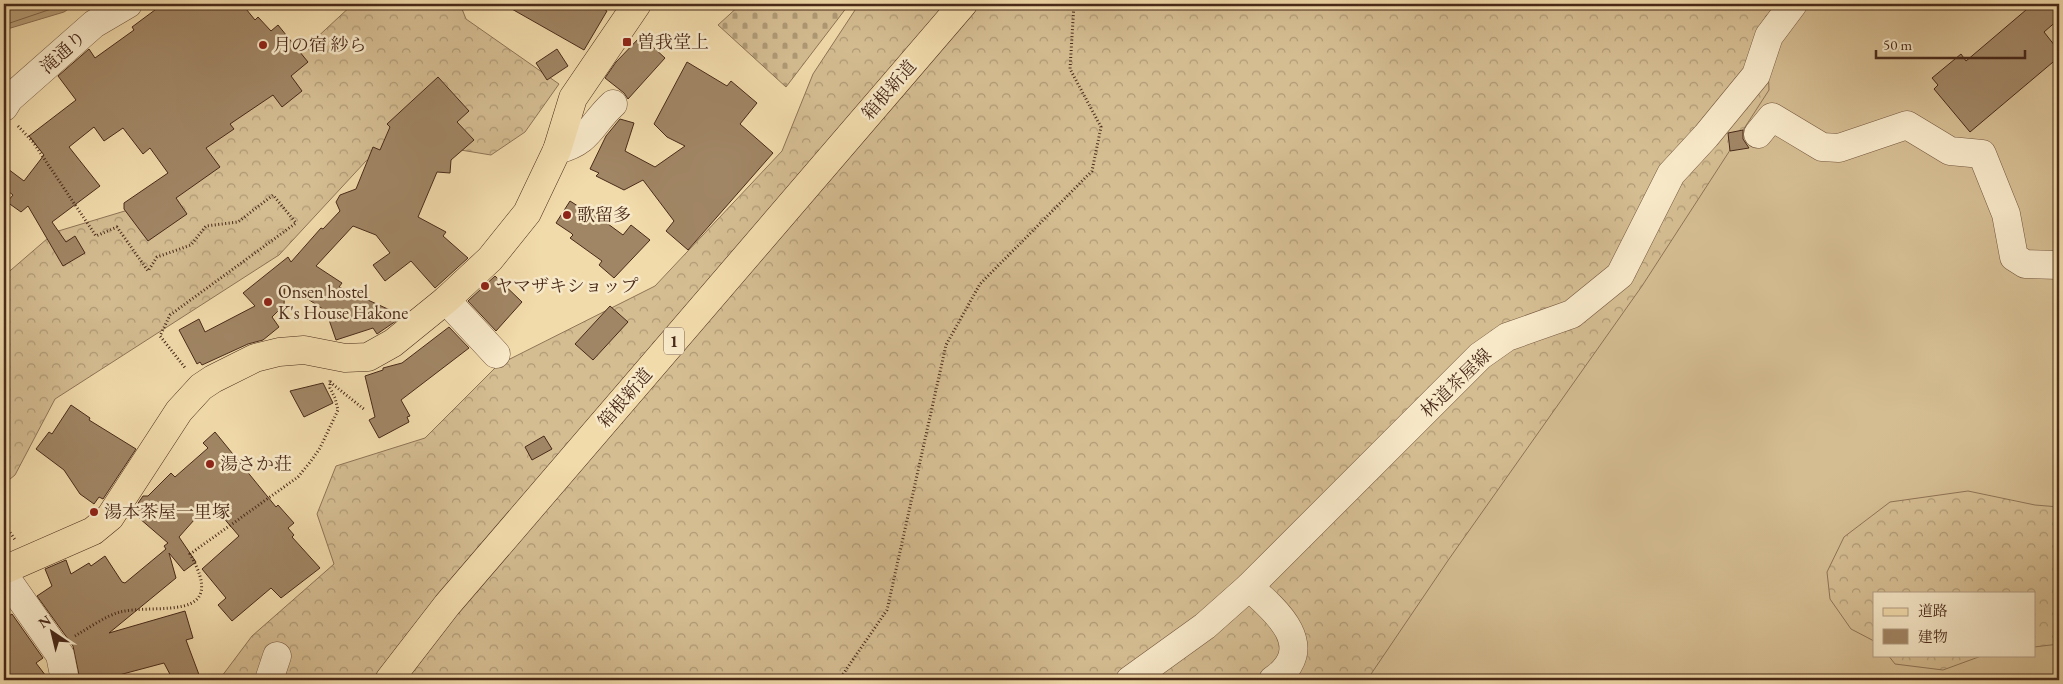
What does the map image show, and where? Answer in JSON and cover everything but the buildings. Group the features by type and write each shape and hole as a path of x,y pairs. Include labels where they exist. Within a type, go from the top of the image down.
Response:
{"main road":[{"path":"4,570 86,534 110,517 168,426 201,387 240,364 268,354 304,350 331,369 380,351 420,323 446,300 490,259 510,235 535,197 557,150 567,110 573,98 637,4"},
{"name":"箱根新道","path":"389,680 447,605 963,4"}],"street":[{"name":"滝通り","path":"10,115 9,99 94,24 128,4"},
{"name":"林道茶屋線","path":"1130,680 1205,626 1249,586 1480,356 1508,337 1572,314 1620,275 1671,174 1706,136 1756,75 1769,36 1793,4"},
{"path":"557,150 572,147 589,134 605,112 614,104"},
{"path":"1758,134 1772,117 1822,147 1839,148 1906,125 1950,151 1982,154 2006,214 2014,257 2025,264 2059,265"},
{"path":"446,300 496,354"},
{"path":"4,575 60,655 65,680"},
{"path":"1249,586 1281,616 1289,629 1293,645 1290,661 1272,680"}],"path":[{"path":"839,680 886,610 946,346 980,284 1092,171 1101,128 1070,68 1074,4"},
{"path":"10,115 33,142 96,236 117,227 148,271 157,257 191,245 206,226 238,222 273,194 296,223 170,314 160,336 201,387"},
{"path":"331,369 365,410"},
{"path":"55,647 118,613 173,610 194,600 202,590 203,582 190,554 298,477 320,448 338,410 331,369"}],"green space":[{"path":"353,4 460,4 466,19 559,84 525,132 491,155 418,143 366,161 279,255 55,399 15,475 4,484 4,276 55,232 148,204 231,117"},
{"path":"741,4 846,4 847,7 786,87 718,25"},
{"path":"859,4 1779,4 1766,16 1769,90 1642,286 1449,559 1367,680 219,680 252,636 334,564 317,514 336,466 425,438 498,365 655,286 782,151 813,74"},
{"path":"1800,4 2059,4 2059,680 1289,680"},
{"path":"1968,491 2035,505 2059,507 2059,644 2036,647 2036,592 1873,592 1873,640 1851,629 1830,599 1827,572 1844,537 1890,502"},
{"path":"1889,656 1981,656 1943,670 1895,664"}],"water":[{"path":"76,4 64,12 4,30 4,5"}],"place":[{"name":"曽我堂上","path":"627,42"},
{"name":"月の宿 紗ら","path":"263,45"},
{"name":"歌留多","path":"567,215"},
{"name":"ヤマザキショップ","path":"485,286"},
{"name":"Onsen hostel K's House Hakone","path":"268,302"},
{"name":"湯さか荘","path":"210,464"},
{"name":"湯本茶屋一里塚","path":"94,512"}]}
